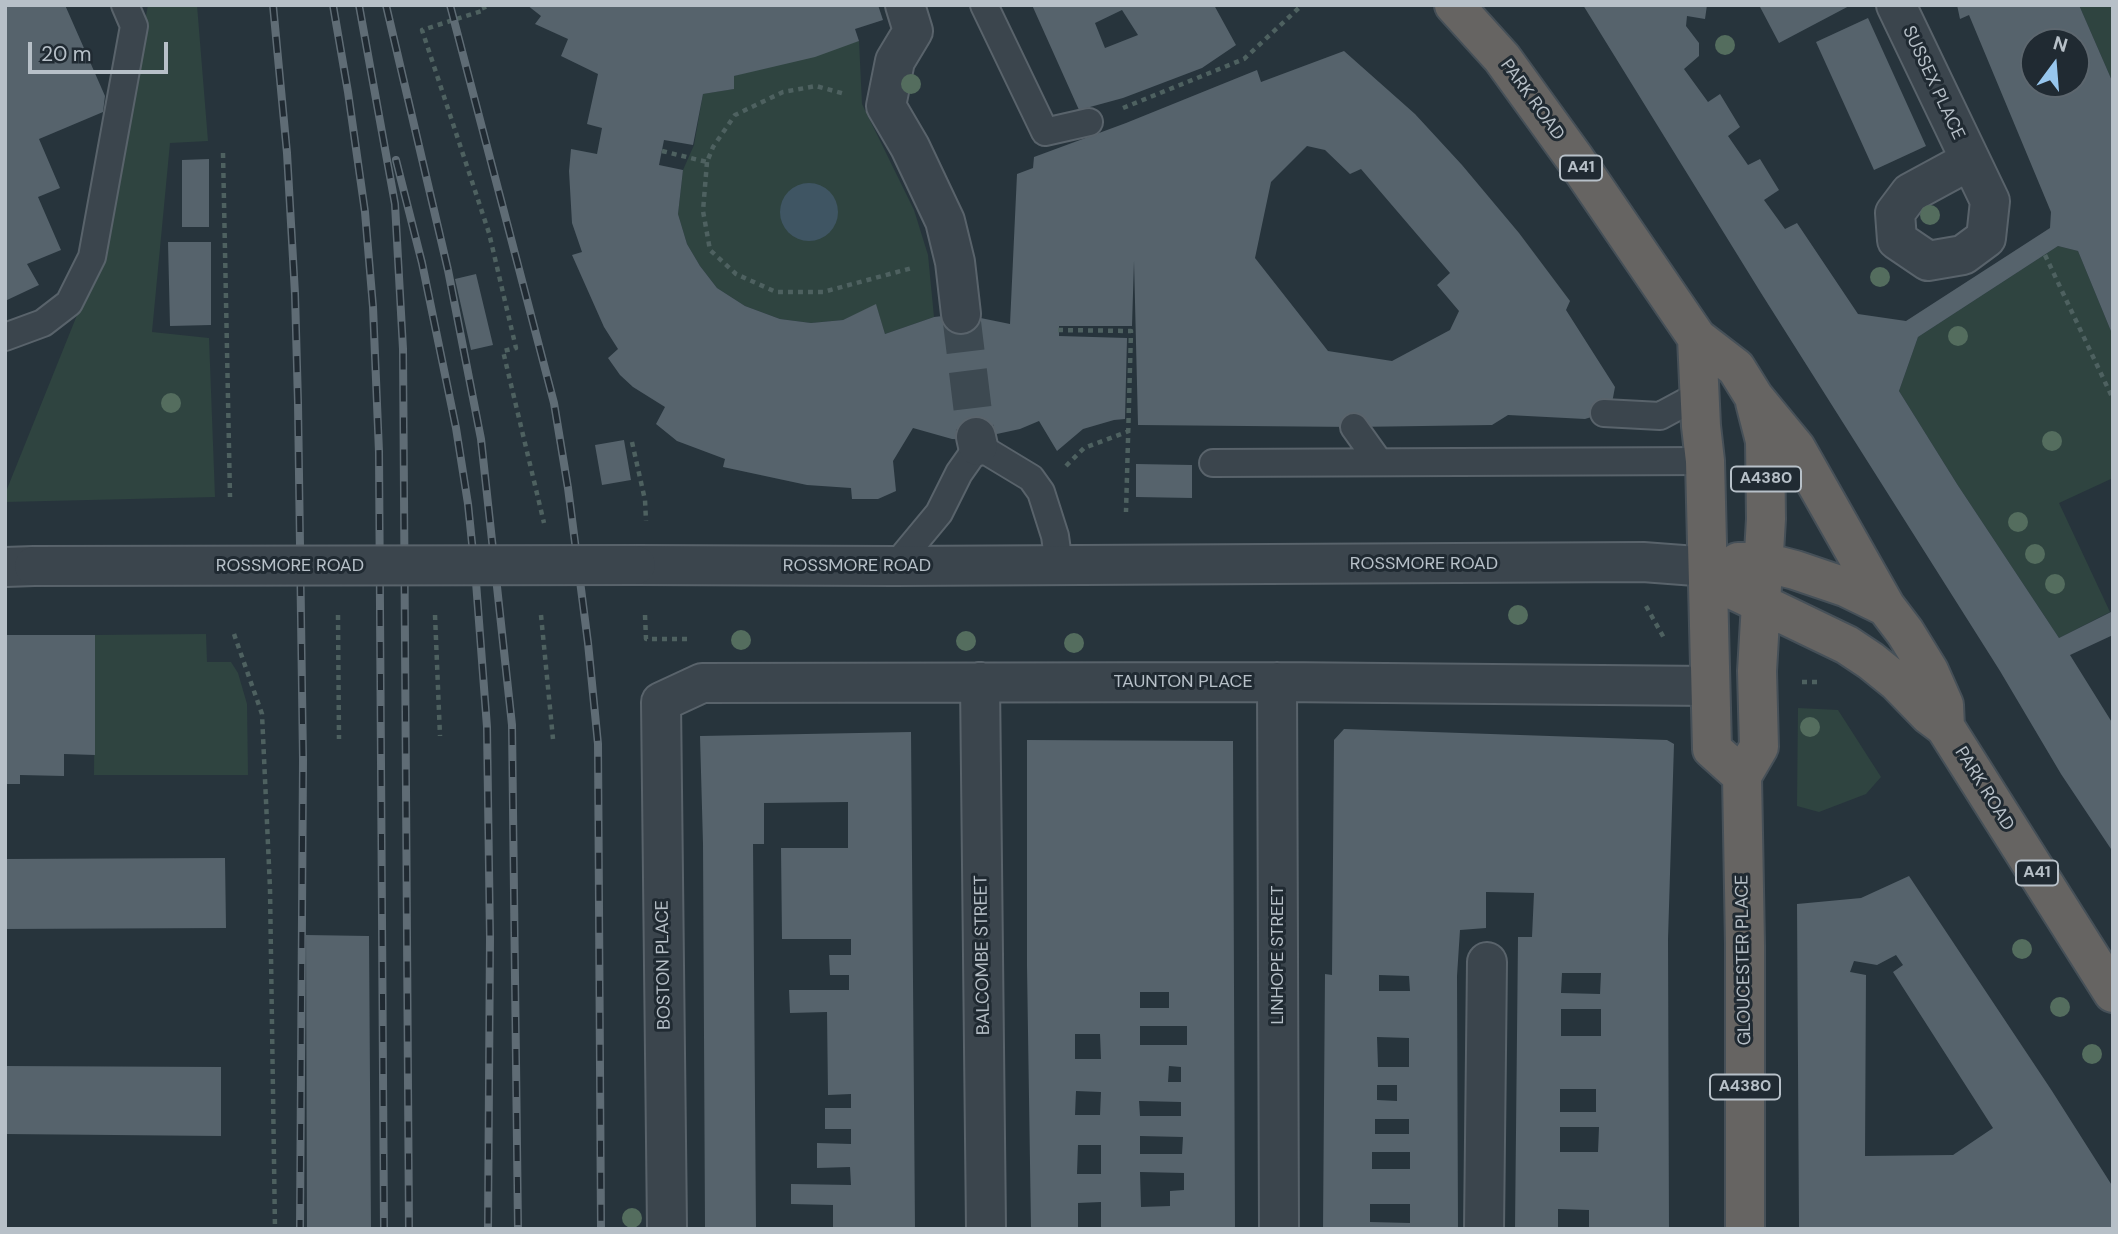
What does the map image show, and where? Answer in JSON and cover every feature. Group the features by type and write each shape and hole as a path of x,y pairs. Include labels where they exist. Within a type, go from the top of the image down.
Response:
{"highway":[{"name":"PARK ROAD","path":"1454,5 1502,58 1575,159 1697,338 1735,368 1754,397 1796,448 1886,607 1905,632 1938,688 1944,705 1945,727"},
{"path":"1697,338 1709,567 1712,748 1742,776"},
{"name":"PARK ROAD","path":"1754,397 1765,441 1764,562 1760,604"},
{"name":"PARK ROAD","path":"1886,607 1827,580 1764,562 1741,561 1709,567 1733,590 1847,646 1871,661 1945,727 2113,993"},
{"name":"A4380","path":"1742,776 1759,747 1756,671 1760,604"},
{"name":"GLOUCESTER PLACE","path":"1742,776 1745,1229"}],"street":[{"path":"905,5 913,31 895,61 886,106 910,147 945,220 954,256 961,314"},
{"name":"SUSSEX PLACE","path":"1896,5 1969,160"},
{"name":"ROSSMORE ROAD","path":"20,567 1643,562 1709,567"},
{"name":"BALCOMBE STREET","path":"981,682 986,1229"},
{"name":"TAUNTON PLACE","path":"660,702 702,683 1277,682 1710,686"},
{"name":"LINHOPE STREET","path":"1277,682 1279,1229"},
{"name":"BOSTON PLACE","path":"660,702 667,1229"},
{"path":"1485,1229 1487,962"}],"lane":[{"path":"984,5 1045,132 1089,122"},
{"path":"5,337 43,323 69,303 92,257 130,16"},
{"path":"1604,414 1660,416 1699,395"},
{"path":"1354,427 1379,462"},
{"path":"895,566 939,513 977,442 1031,478 1041,492 1049,512 1059,565"},
{"path":"1213,463 1705,461"}],"path":[{"path":"483,5 485,9 422,30 489,233 516,348 503,351 545,531"},
{"path":"1089,122 1244,59 1301,5"},
{"path":"886,106 816,86 783,92 735,115 713,146 707,162 703,211 710,250 736,274 776,292 823,292 954,256"},
{"path":"662,151 707,162"},
{"path":"223,153 230,497"},
{"path":"2045,255 2113,399"},
{"path":"1058,330 1132,331 1126,512"},
{"path":"1049,512 1065,467 1084,448 1129,431"},
{"path":"632,442 645,500"},
{"path":"1643,601 1667,642"},
{"path":"338,615 339,739"},
{"path":"435,615 440,736"},
{"path":"541,615 553,739"},
{"path":"645,615 646,639 686,639"},
{"path":"234,634 262,714 270,901 275,1229"}],"green space":[{"path":"148,5 197,5 208,141 170,143 152,332 209,338 215,497 5,502 5,494 102,253"},
{"path":"2079,5 2113,5 2113,83 2090,28"},
{"path":"859,41 862,104 914,210 928,255 934,317 885,334 876,305 843,320 811,323 780,319 745,306 717,288 700,266 687,244 678,214 683,170 694,145 703,94 733,89 734,76"},
{"path":"2058,246 2078,251 2113,336 2113,478 2059,503 2110,612 2059,638 1899,391 1918,337"},
{"path":"206,634 207,662 231,662 238,673 247,704 248,775 94,775 95,635"},
{"path":"1798,708 1838,710 1881,777 1866,794 1819,812 1797,806"}],"water":[{"path":"809,183 820,185 833,196 838,212 836,223 825,236 809,241 798,239 785,228 780,212 782,201 793,188"}],"building":[{"path":"5,5 65,5 105,96 103,112 39,139 60,188 38,197 61,250 27,264 39,285 5,301"},
{"path":"527,5 878,5 883,20 855,29 859,41 815,57 734,76 734,89 703,94 693,145 664,140 659,165 683,170 678,214 687,244 717,288 745,306 780,319 811,323 843,320 876,304 885,334 934,317 961,314 1010,324 1017,174 1033,168 1034,157 1257,70 1261,82 1344,51 1415,114 1519,233 1570,301 1566,310 1615,387 1612,403 1604,413 1585,419 1508,415 1492,425 1138,425 1134,261 1132,326 1059,326 1059,336 1127,338 1125,419 1083,429 1057,451 1039,421 1020,429 969,440 952,439 913,428 893,461 896,491 878,499 852,499 851,488 807,485 723,467 725,459 677,441 656,424 665,407 633,387 608,358 618,349 604,327 572,255 582,252 572,223 569,171 571,149 597,154 602,128 587,124 598,74 561,56 568,39 535,24 541,16","holes":["1307,146 1325,150 1350,174 1361,169 1450,273 1437,285 1459,311 1450,330 1392,361 1328,351 1255,258 1271,182"]},
{"path":"1032,5 1214,5 1236,45 1202,68 1123,98 1079,110","holes":["1122,10 1138,35 1105,48 1095,23"]},
{"path":"1583,5 1707,5 1705,19 1687,16 1686,26 1699,43 1699,56 1684,69 1708,102 1720,94 1740,127 1728,136 1748,165 1760,159 1779,190 1764,200 1785,229 1797,223 1858,314 1906,321 2050,228 2051,212 1969,15 1960,19 1957,5 2079,5 2089,28 2020,28 2020,98 2090,98 2090,30 2113,83 2113,336 2078,251 2058,246 1918,337 1899,391 2059,638 2113,611 2113,635 2070,655 2113,724 2113,852 2061,774 2000,671"},
{"path":"1759,5 1851,5 1779,43"},
{"path":"1868,18 1926,146 1874,170 1816,42"},
{"path":"209,159 209,227 182,227 182,160"},
{"path":"168,242 211,242 211,325 170,326"},
{"path":"476,274 493,345 471,350 455,279"},
{"path":"624,440 631,480 602,485 595,445"},
{"path":"1136,464 1192,465 1192,498 1136,497"},
{"path":"5,635 95,635 95,755 64,754 64,776 20,775 20,784 5,784"},
{"path":"1344,729 1667,740 1674,744 1668,939 1669,1229 1589,1229 1589,1210 1558,1209 1558,1229 1515,1229 1518,937 1532,937 1534,893 1486,892 1486,928 1460,930 1457,976 1458,1229 1323,1229 1325,974 1332,975 1334,740","holes":["1562,973 1601,973 1600,994 1561,993","1379,975 1409,976 1410,991 1379,991","1561,1009 1601,1009 1601,1036 1561,1036","1377,1037 1409,1038 1409,1067 1378,1067","1377,1085 1397,1085 1397,1101 1377,1100","1560,1089 1596,1089 1596,1112 1560,1112","1375,1119 1409,1119 1409,1134 1375,1134","1560,1127 1599,1127 1598,1152 1560,1152","1372,1152 1410,1152 1410,1169 1372,1169","1370,1204 1410,1204 1410,1223 1370,1222"]},
{"path":"911,732 915,1229 833,1229 833,1205 791,1204 791,1184 851,1185 850,1167 817,1168 817,1143 851,1144 851,1129 825,1129 825,1108 851,1108 851,1094 828,1095 827,1012 790,1013 789,990 849,990 849,975 830,975 829,955 851,955 851,939 782,939 781,848 848,848 848,802 764,803 764,844 753,844 756,1229 705,1229 700,736"},
{"path":"1027,740 1233,741 1235,1229 1101,1229 1101,1202 1078,1203 1078,1229 1031,1229","holes":["1140,992 1169,992 1169,1008 1140,1008","1140,1026 1187,1026 1187,1045 1140,1045","1075,1034 1100,1034 1101,1059 1075,1059","1169,1066 1181,1067 1181,1082 1168,1082","1076,1091 1101,1092 1100,1115 1075,1115","1139,1101 1181,1102 1181,1116 1140,1116","1140,1136 1183,1137 1182,1154 1140,1154","1078,1145 1101,1145 1101,1174 1077,1174","1140,1172 1184,1173 1184,1190 1170,1191 1170,1206 1141,1207"]},
{"path":"225,858 226,928 5,929 5,859"},
{"path":"1909,876 2113,1187 2113,1229 1799,1229 1797,904 1861,898","holes":["1896,955 1903,965 1893,972 1993,1128 1953,1155 1865,1156 1866,975 1850,972 1854,961 1877,965"]},
{"path":"306,935 369,936 371,1229 307,1229"},
{"path":"5,1066 221,1067 221,1136 5,1134"}],"tunnel":[{"path":"961,314 976,437"}],"railway":[{"path":"273,5 287,153 298,403 303,760 300,1229"},
{"path":"333,5 365,212 373,307 379,452 384,1229"},
{"path":"359,5 395,204 403,349 409,1229"},
{"path":"386,5 448,270 481,439 512,725 518,1229"},
{"path":"450,5 554,403 588,643 598,744 601,1229"},
{"path":"396,160 422,263 456,428 468,504 476,582 487,727 490,938 488,1229"}]}
